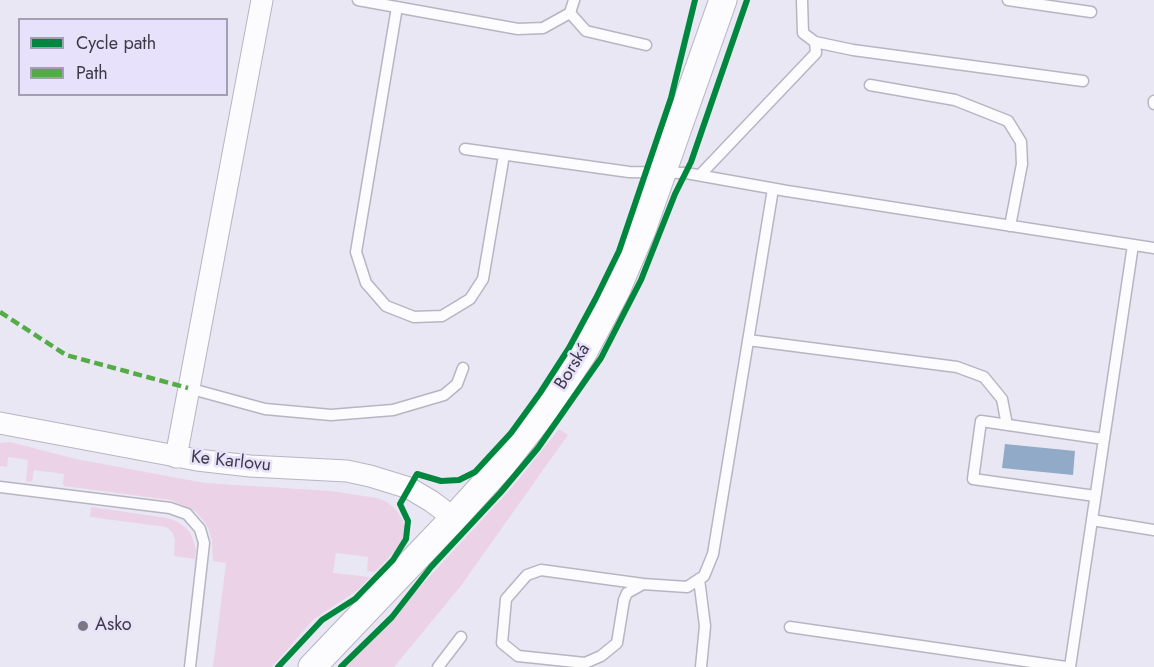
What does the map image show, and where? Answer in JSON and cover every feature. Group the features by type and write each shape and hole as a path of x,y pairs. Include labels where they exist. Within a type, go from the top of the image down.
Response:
{"street":[{"path":"176,457 262,0"},
{"name":"Borská","path":"312,667 502,465 546,409 583,353 616,291 663,172 723,0"},
{"name":"Ke Karlovu","path":"0,423 224,464 339,470 370,476 409,488 454,518"}],"lane":[{"path":"358,0 510,29 543,28 570,13 574,0"},
{"path":"802,0 803,33 815,42 853,50 1083,81"},
{"path":"1008,0 1091,12"},
{"path":"397,8 356,252 366,283 386,306 414,317 442,316 470,300 483,279 504,154"},
{"path":"570,13 586,31 646,45"},
{"path":"700,175 816,53 815,42"},
{"path":"870,85 955,100 1008,122 1021,142 1022,164 1010,226"},
{"path":"465,149 629,172 700,175 773,189 1154,248"},
{"path":"643,584 627,592 617,644 601,656 585,663 518,656 502,643 506,599 527,575 541,570 643,584 687,587 704,576 714,554 773,189"},
{"path":"790,627 1068,667 1133,245"},
{"path":"748,340 957,367 984,376 1002,399 1007,425"},
{"path":"188,388 265,409 342,414 393,411 444,395 457,384 463,368"},
{"path":"1095,496 973,479 981,421 1104,439"},
{"path":"0,487 170,508 187,514 200,529 204,543 190,667"},
{"path":"1092,520 1154,530"},
{"path":"699,579 705,626 701,667"},
{"path":"438,667 461,637"}],"shaded area":[{"path":"559,429 568,435 460,587 394,667 346,667 515,484"},
{"path":"10,442 76,459 205,483 331,491 377,498 387,502 397,511 405,530 398,548 375,572 367,571 368,557 336,553 333,573 370,577 358,590 314,619 272,667 213,667 226,563 213,561 209,530 195,511 171,500 64,486 64,474 34,470 32,481 28,482 26,480 28,460 8,457 7,467 0,466 0,443"},
{"path":"91,507 176,521 191,534 196,549 195,559 174,556 175,539 166,527 90,517"}],"water":[{"path":"1005,444 1075,451 1073,475 1002,468"}],"marked path":[{"path":"0,312 66,355 188,388"}],"cycle path":[{"path":"278,667 322,620 355,599 393,560 406,539 408,521 400,504 417,474 441,481 459,480 475,472 511,433 569,348 619,251 671,98 695,0"},
{"path":"341,667 392,617 431,567 501,492 538,448 601,358 641,280 675,194 691,162 747,0"}],"place":[{"name":"Asko","path":"83,626"}]}
